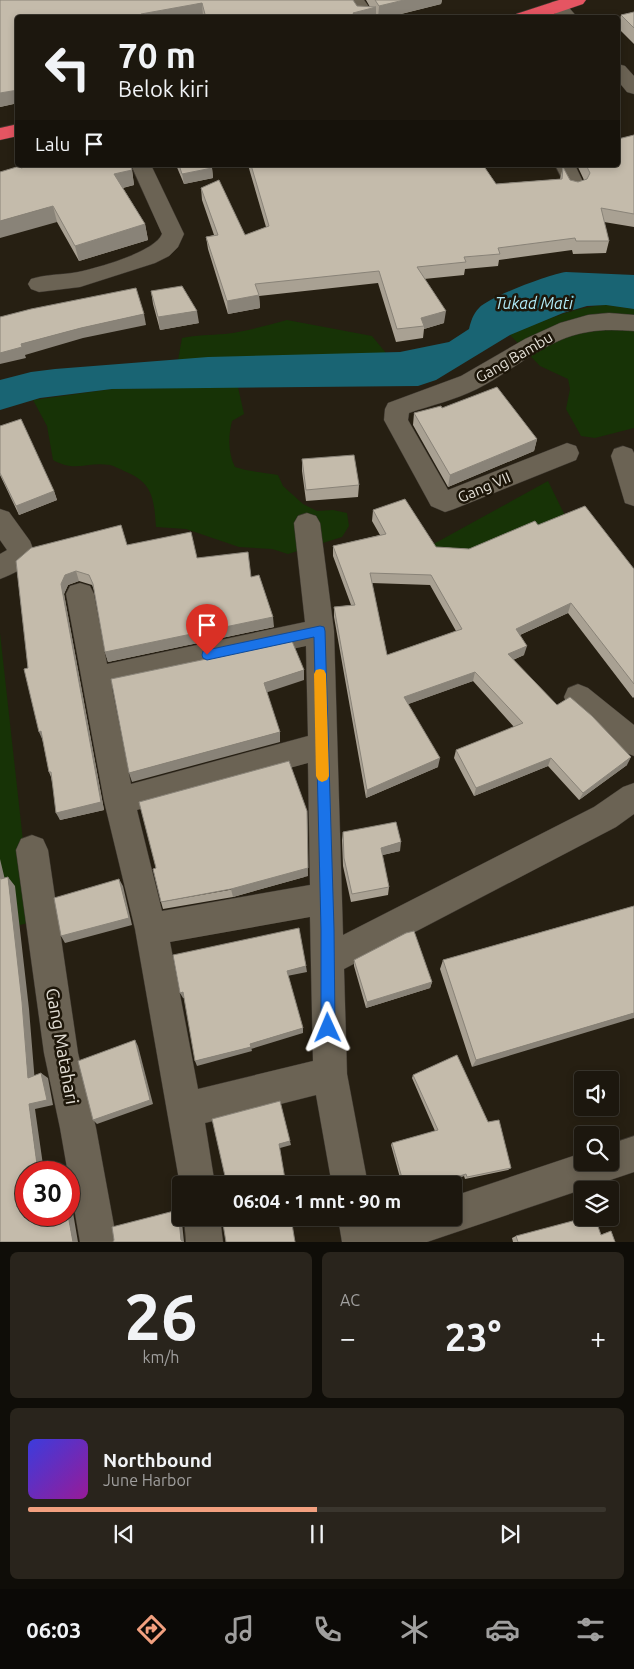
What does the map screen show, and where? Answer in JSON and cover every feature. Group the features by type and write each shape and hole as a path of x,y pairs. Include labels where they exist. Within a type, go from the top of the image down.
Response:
{"highway":[{"path":"543,15 564,12 577,0"},
{"path":"0,134 15,131"}],"street":[{"path":"355,0 366,15"},
{"path":"620,72 634,88"},
{"path":"39,284 80,279 147,258 161,251 170,242 173,234 142,167"},
{"path":"566,167 575,186"},
{"name":"Gang Bambu","path":"397,409 449,392 480,377 552,334 578,325 606,322 634,323"},
{"name":"Gang VII","path":"397,409 396,420 400,428 440,499 445,502 567,453"},
{"path":"623,456 634,496"},
{"path":"0,519 21,549 22,554 0,568"},
{"path":"307,523 320,631 321,746 327,898 327,1012 330,1074 348,1176"},
{"path":"80,594 119,801 151,929 196,1176"},
{"path":"95,679 320,631"},
{"path":"578,697 634,743"},
{"path":"119,801 321,746"},
{"path":"328,960 605,817 634,797"},
{"name":"Gang Matahari","path":"32,850 61,1053 78,1128 99,1242"},
{"path":"151,929 327,898"},
{"path":"185,1110 330,1074"},
{"path":"619,1159 634,1154"},
{"path":"462,1211 583,1171"},
{"path":"203,1226 205,1242"},
{"path":"358,1226 361,1242"},
{"path":"370,1242 418,1226"}],"green space":[{"path":"606,305 634,309 634,428 595,438 581,436 566,409 570,389 568,379 540,366 510,335 569,312"},
{"path":"287,320 372,336 386,353 178,360 182,338 233,333"},
{"path":"238,387 244,414 232,421 229,439 230,451 235,467 278,475 283,486 303,504 317,511 333,510 347,513 349,526 342,537 288,554 272,549 239,547 186,529 156,527 153,500 146,486 134,475 110,465 68,466 53,460 47,426 33,400 112,389"},
{"path":"548,481 581,548 399,563"},
{"path":"0,633 32,922 0,930"}],"water":[{"name":"Tukad Mati","path":"566,272 634,275 634,309 606,305 587,306 563,313 510,335 436,380 418,386 112,389 40,398 0,410 0,380 31,372 208,357 400,352 449,342 469,329 475,313 485,303 520,287"}],"building":[{"path":"0,0 353,0 357,6 376,7 353,13 354,15 205,15 202,3 141,15 15,15 15,90 0,93"},
{"path":"375,0 404,0 379,6"},
{"path":"634,12 634,28 621,15"},
{"path":"634,135 634,214 601,208 609,241 576,241 575,238 498,248 500,254 464,257 466,262 417,267 446,311 421,318 424,326 397,329 379,271 255,284 259,295 227,301 206,237 218,235 201,188 219,180 245,235 269,226 252,167 484,167 496,184 562,179 563,167 570,180 578,182 587,179 590,173 587,167 620,167 620,138"},
{"path":"17,167 131,167 132,170 114,174 145,224 75,246 53,206 0,221 0,172"},
{"path":"180,167 212,168 182,174"},
{"path":"182,286 197,311 158,317 151,291"},
{"path":"136,288 144,314 21,344 22,347 0,353 0,317"},
{"path":"497,387 537,439 450,475 414,413 441,406 442,408"},
{"path":"21,419 54,491 16,506 0,473 0,426"},
{"path":"354,455 359,485 306,490 302,459"},
{"path":"405,499 436,547 469,549 535,521 538,525 585,506 634,569 634,684 571,603 516,629 527,646 508,654 557,705 570,697 592,716 631,757 583,793 551,758 476,788 456,750 523,723 475,672 404,697 440,758 367,790 334,607 355,605 333,546 386,534 373,510","holes":["370,573 431,575 462,629 387,655"]},
{"path":"121,525 127,545 191,532 197,558 248,552 251,577 259,575 273,617 105,652 93,584 89,575 76,571 65,575 61,584 101,802 56,813 51,772 49,772 41,731 39,732 24,669 28,668 16,561 31,548"},
{"path":"292,641 304,670 264,683 280,732 129,773 111,679"},
{"path":"289,761 307,811 308,868 231,889 161,902 153,869 156,868 139,802"},
{"path":"396,822 401,842 381,848 389,887 352,894 344,858 343,832"},
{"path":"0,876 1,879 8,877 22,1002 28,1078 41,1073 47,1100 29,1104 37,1161 15,1161 15,1226 70,1226 73,1242 0,1242"},
{"path":"119,879 129,918 61,936 54,898"},
{"path":"634,906 634,1013 476,1060 443,960"},
{"path":"299,928 306,966 287,971 303,1028 250,1044 251,1047 195,1061 183,992 180,993 173,955"},
{"path":"414,931 432,982 367,1002 354,960 406,933"},
{"path":"135,1040 150,1100 93,1120 78,1061"},
{"path":"457,1055 488,1122 499,1120 511,1168 467,1177 466,1174 459,1176 401,1176 392,1143 438,1130 413,1075"},
{"path":"280,1101 290,1141 279,1144 284,1176 225,1176 212,1119"},
{"path":"172,1212 172,1226 180,1226 181,1240 184,1242 113,1242 112,1227"},
{"path":"574,1221 574,1226 598,1226 601,1235 611,1231 615,1242 518,1242 516,1236"},
{"path":"223,1226 292,1226 295,1242 226,1242"}],"slow traffic":[{"path":"320,674 322,776"}],"route":[{"path":"207,655 320,631 321,746 328,929 328,1028"}]}
